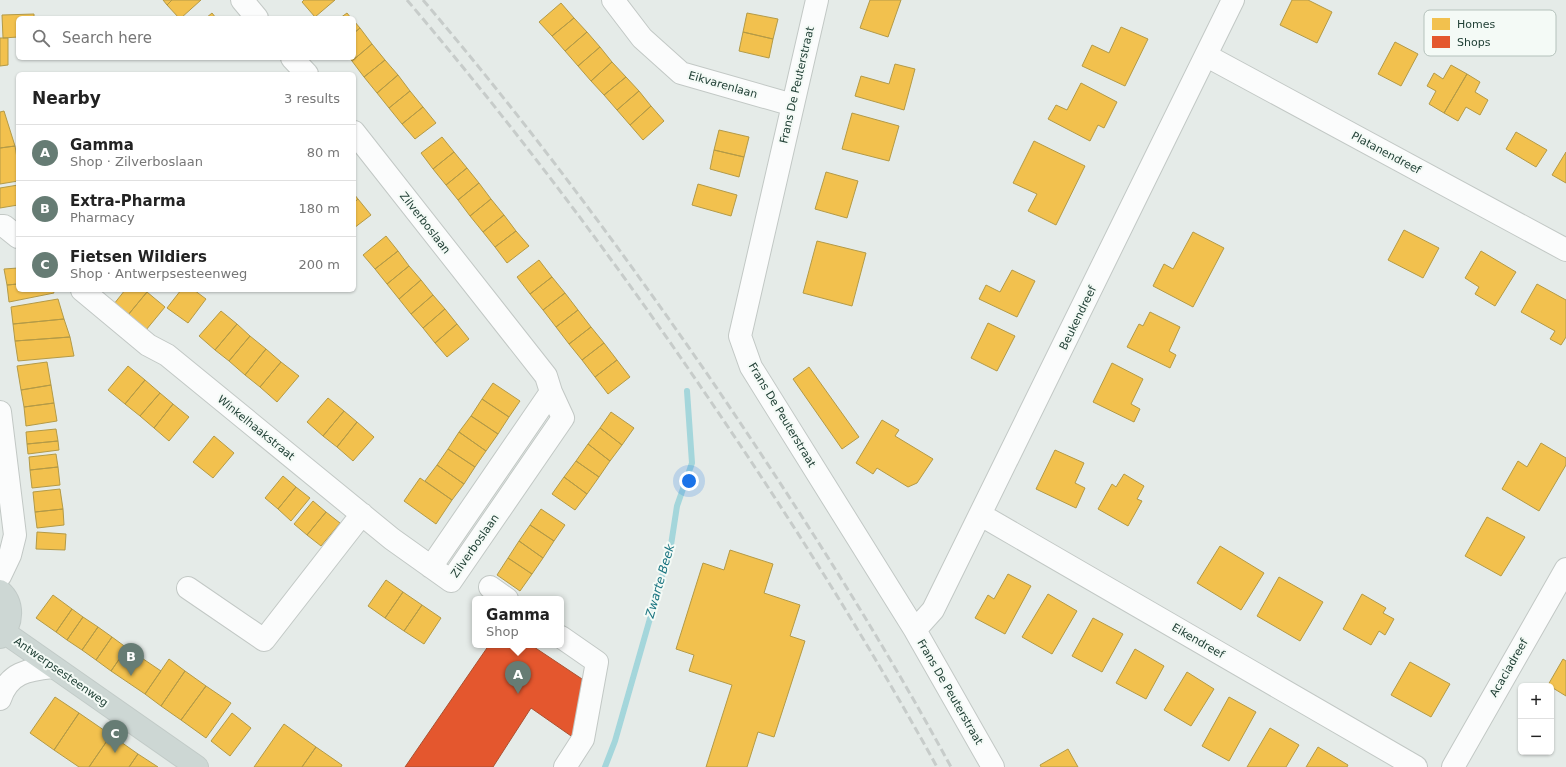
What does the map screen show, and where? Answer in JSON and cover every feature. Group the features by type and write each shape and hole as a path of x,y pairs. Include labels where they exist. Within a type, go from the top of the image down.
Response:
{"main road":[{"path":"0,591 8,602 10,613 9,623 2,635"},
{"name":"Antwerpsesteenweg","path":"2,635 54,667 197,767"}],"street":[{"path":"242,0 255,16"},
{"name":"Eikvarenlaan","path":"613,0 642,38 681,73 793,105"},
{"name":"Frans De Peuterstraat","path":"817,0 740,336 751,367 915,630 993,767"},
{"name":"Beukendreef","path":"915,630 933,610 981,515 1207,56 1233,0"},
{"name":"Platanendreef","path":"1207,56 1566,250"},
{"path":"294,60 304,72"},
{"name":"Zilverboslaan","path":"356,135 546,376 551,392 430,567"},
{"path":"0,226 4,226 16,235"},
{"name":"Winkelhaakstraat","path":"84,292 148,345 167,355 392,539 430,567"},
{"path":"0,412 15,535 10,555 0,576"},
{"path":"188,588 264,640 362,514"},
{"name":"Eikendreef","path":"981,515 1416,767"},
{"name":"Acaciadreef","path":"1453,767 1566,569"},
{"path":"564,639 597,662 583,739 565,767"},
{"path":"0,699 7,684 22,673 28,670 54,667"}],"building: Homes":[{"path":"163,0 172,0 167,5"},
{"path":"172,0 201,0 183,16 177,16 167,5"},
{"path":"304,0 335,0 316,16 314,16 302,2"},
{"path":"870,0 901,0 888,37 860,28"},
{"path":"1292,0 1308,0 1332,12 1317,43 1280,25"},
{"path":"561,3 574,18 552,36 539,22"},
{"path":"747,13 778,19 773,39 743,32"},
{"path":"34,14 34,16 16,16 16,37 3,38 2,15"},
{"path":"574,18 587,32 565,51 552,36"},
{"path":"356,23 360,28 356,31"},
{"path":"1121,27 1148,39 1125,86 1082,66 1092,45 1109,53"},
{"path":"360,28 372,44 356,58 356,31"},
{"path":"587,32 600,47 578,66 565,51"},
{"path":"743,32 773,39 769,58 739,51"},
{"path":"0,38 8,38 8,65 0,66"},
{"path":"1395,42 1418,54 1401,86 1378,74"},
{"path":"372,44 385,60 364,77 352,61 356,60 356,58"},
{"path":"600,47 612,62 591,81 578,66"},
{"path":"385,60 398,75 377,93 364,77"},
{"path":"612,62 626,77 604,95 591,81"},
{"path":"895,64 915,69 904,110 855,96 861,76 889,84"},
{"path":"1451,65 1467,74 1444,113 1429,104 1436,91 1427,86 1434,73 1443,79"},
{"path":"1467,74 1480,82 1475,92 1488,100 1480,115 1466,107 1458,121 1444,113"},
{"path":"398,75 410,91 389,108 377,93"},
{"path":"626,77 639,91 617,110 604,95"},
{"path":"1081,83 1117,102 1104,128 1098,125 1090,141 1048,119 1056,105 1067,110"},
{"path":"410,91 423,107 402,124 389,108"},
{"path":"639,91 651,106 630,125 617,110"},
{"path":"651,106 664,121 643,140 630,125"},
{"path":"423,107 436,123 415,139 402,124"},
{"path":"4,111 15,146 0,148 0,112"},
{"path":"852,113 899,126 889,161 842,149"},
{"path":"719,130 749,137 744,157 714,150"},
{"path":"1516,132 1547,150 1536,167 1506,149"},
{"path":"442,137 454,152 433,169 421,153"},
{"path":"1034,141 1085,166 1056,225 1028,211 1037,194 1013,183"},
{"path":"15,146 16,181 0,184 0,148"},
{"path":"714,150 744,157 739,177 710,169"},
{"path":"454,152 467,168 446,185 433,169"},
{"path":"1566,152 1566,183 1552,175"},
{"path":"467,168 479,183 458,200 446,185"},
{"path":"826,172 858,181 847,218 815,209"},
{"path":"479,183 491,199 470,216 458,200"},
{"path":"698,184 737,195 731,216 692,205"},
{"path":"16,185 16,205 0,208 0,188"},
{"path":"358,199 371,215 356,226 356,201"},
{"path":"491,199 504,215 483,232 470,216"},
{"path":"504,215 516,231 495,247 483,232"},
{"path":"1404,230 1439,248 1423,278 1388,260"},
{"path":"516,231 529,246 507,263 495,247"},
{"path":"1193,232 1224,248 1193,307 1153,286 1164,264 1173,269"},
{"path":"386,236 398,251 375,269 363,255"},
{"path":"817,241 866,253 852,306 803,293"},
{"path":"398,251 409,266 387,284 375,269"},
{"path":"1481,251 1516,272 1495,306 1475,294 1479,287 1465,278"},
{"path":"539,260 552,277 530,294 517,277"},
{"path":"409,266 421,280 399,299 387,284"},
{"path":"16,268 16,284 7,285 4,269"},
{"path":"1012,270 1035,281 1017,317 979,299 986,285 1000,292"},
{"path":"552,277 565,293 543,310 530,294"},
{"path":"421,280 433,295 411,314 399,299"},
{"path":"16,284 16,292 54,293 9,302 7,285"},
{"path":"1537,284 1566,300 1566,337 1561,345 1550,339 1555,331 1521,312"},
{"path":"123,292 147,292 128,315 114,304"},
{"path":"147,292 165,307 146,330 128,315"},
{"path":"179,292 197,292 206,299 188,323 167,308"},
{"path":"565,293 578,310 556,327 543,310"},
{"path":"433,295 445,309 423,328 411,314"},
{"path":"58,299 64,319 13,324 11,307"},
{"path":"445,309 457,324 435,343 423,328"},
{"path":"578,310 591,327 569,344 556,327"},
{"path":"221,311 237,324 215,350 199,336"},
{"path":"1150,312 1180,327 1169,351 1176,355 1170,368 1127,347 1139,324 1143,326"},
{"path":"64,319 70,337 15,341 13,324"},
{"path":"988,323 1015,336 997,371 971,358"},
{"path":"237,324 250,336 229,361 215,350"},
{"path":"457,324 469,339 447,357 435,343"},
{"path":"591,327 604,343 582,360 569,344"},
{"path":"250,336 266,349 245,375 229,361"},
{"path":"70,337 74,356 18,361 15,341"},
{"path":"604,343 617,360 595,377 582,360"},
{"path":"266,349 281,362 260,387 245,375"},
{"path":"617,360 630,377 608,394 595,377"},
{"path":"47,362 51,385 21,390 17,366"},
{"path":"281,362 299,376 277,402 260,387"},
{"path":"1112,363 1143,379 1131,404 1140,409 1134,422 1093,402"},
{"path":"128,366 145,380 125,404 108,390"},
{"path":"809,367 859,437 842,449 793,379"},
{"path":"145,380 160,393 140,416 125,404"},
{"path":"493,383 520,401 509,417 482,399"},
{"path":"51,385 54,403 24,407 21,390"},
{"path":"160,393 173,404 154,428 140,416"},
{"path":"328,398 344,411 323,436 307,422"},
{"path":"482,399 509,417 498,434 471,416"},
{"path":"54,403 57,421 26,426 24,407"},
{"path":"173,404 189,417 169,441 154,428"},
{"path":"344,411 357,422 337,447 323,436"},
{"path":"611,412 634,428 622,445 600,428"},
{"path":"471,416 498,434 486,451 459,432"},
{"path":"882,420 899,430 895,436 933,459 917,483 908,487 877,468 873,474 856,463"},
{"path":"357,422 374,437 353,461 337,447"},
{"path":"600,428 622,445 610,461 588,444"},
{"path":"56,429 58,441 27,444 26,432"},
{"path":"459,432 486,451 475,467 448,449"},
{"path":"214,436 234,453 213,478 193,462"},
{"path":"58,441 59,450 28,454 27,444"},
{"path":"1541,443 1566,458 1566,465 1539,511 1502,489 1518,461 1527,467"},
{"path":"588,444 610,461 599,477 576,461"},
{"path":"448,449 475,467 464,484 437,465"},
{"path":"1055,450 1084,463 1075,483 1085,488 1076,508 1036,489"},
{"path":"56,454 58,467 30,470 29,457"},
{"path":"576,461 599,477 587,494 564,477"},
{"path":"437,465 464,484 452,500 425,481"},
{"path":"58,467 60,485 32,488 30,470"},
{"path":"1124,474 1144,486 1137,499 1142,501 1128,526 1098,509 1112,484 1116,487"},
{"path":"283,476 296,487 278,509 265,498"},
{"path":"564,477 587,494 575,510 552,494"},
{"path":"420,478 452,500 436,524 404,501"},
{"path":"296,487 310,498 291,521 278,509"},
{"path":"60,489 63,509 35,512 33,492"},
{"path":"313,501 326,512 307,535 294,524"},
{"path":"63,509 64,525 37,528 35,512"},
{"path":"541,509 565,525 554,541 530,525"},
{"path":"326,512 340,523 321,546 307,535"},
{"path":"1487,517 1525,537 1501,576 1465,556"},
{"path":"530,525 554,541 543,558 519,541"},
{"path":"37,532 66,534 65,550 36,549"},
{"path":"519,541 543,558 532,574 508,558"},
{"path":"1220,546 1264,573 1241,610 1197,583"},
{"path":"730,550 773,564 764,593 800,605 790,636 805,641 774,737 758,732 747,767 706,767 732,685 689,671 694,655 676,649 703,563 724,570"},
{"path":"508,558 532,574 520,591 497,575"},
{"path":"1008,574 1031,586 1005,634 975,618 988,595 994,599"},
{"path":"1279,577 1323,602 1300,641 1257,616"},
{"path":"386,580 403,592 385,618 368,606"},
{"path":"403,592 422,605 404,631 385,618"},
{"path":"1048,594 1077,611 1052,654 1022,637"},
{"path":"1362,594 1386,608 1383,613 1394,619 1385,635 1379,631 1371,645 1343,629"},
{"path":"53,595 72,609 56,632 36,618"},
{"path":"422,605 441,618 424,644 404,631"},
{"path":"72,609 83,617 67,640 56,632"},
{"path":"83,617 98,627 82,650 67,640"},
{"path":"1093,618 1123,634 1102,672 1072,656"},
{"path":"98,627 112,637 96,660 82,650"},
{"path":"112,637 127,648 111,671 96,660"},
{"path":"127,648 161,671 145,694 111,671"},
{"path":"1135,649 1164,666 1146,699 1116,683"},
{"path":"169,659 185,671 161,706 145,694"},
{"path":"1563,659 1566,661 1566,696 1554,689 1554,683 1549,683"},
{"path":"1410,662 1450,684 1431,717 1391,695"},
{"path":"185,671 206,686 181,720 161,706"},
{"path":"1187,672 1214,689 1191,726 1164,710"},
{"path":"206,686 231,703 206,738 181,720"},
{"path":"55,697 79,713 54,750 30,733"},
{"path":"1229,697 1256,712 1229,761 1202,746"},
{"path":"79,713 111,735 89,767 79,767 54,750"},
{"path":"232,713 251,728 230,756 211,741"},
{"path":"284,724 316,747 302,767 254,767"},
{"path":"1270,728 1299,745 1286,767 1247,767"},
{"path":"111,735 138,754 129,767 89,767"},
{"path":"316,747 342,765 341,767 302,767"},
{"path":"1318,747 1348,765 1347,767 1306,767"},
{"path":"1068,749 1078,767 1041,767 1040,765"},
{"path":"138,754 158,767 129,767"}],"building: Shops":[{"path":"487,648 536,648 582,679 574,738 531,708 493,767 405,767"}],"waterway":[{"name":"Zwarte Beek","path":"605,767 615,741 671,545 677,506 692,463 687,391"}],"railway":[{"path":"407,0 486,96 562,194 672,345 738,441 855,625 937,767"},
{"path":"423,0 536,139 643,283 712,381 775,475 866,619 924,717 951,767"}],"place":[{"name":"Extra-Pharma","path":"131,676"},
{"name":"Gamma","path":"518,694"},
{"name":"Fietsen Wildiers","path":"115,753"}]}
